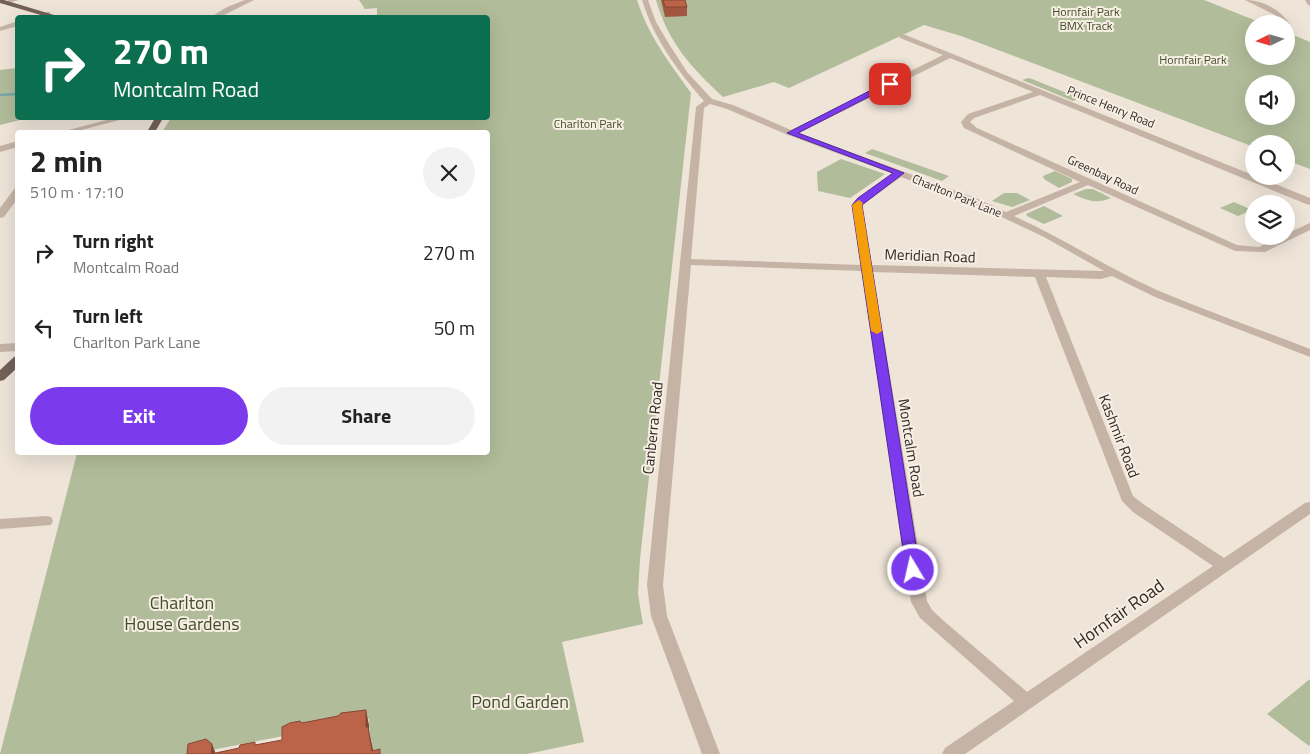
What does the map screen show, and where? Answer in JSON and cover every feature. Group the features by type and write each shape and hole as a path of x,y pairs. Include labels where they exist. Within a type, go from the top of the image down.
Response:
{"main road":[{"path":"3,2 50,15"},
{"path":"0,377 15,363"}],"street":[{"path":"3,2 16,0"},
{"path":"228,0 241,3"},
{"path":"218,15 251,0"},
{"path":"645,0 652,22 665,44 684,73 709,101"},
{"path":"1248,0 1278,14"},
{"path":"1268,0 1278,14"},
{"path":"1308,0 1310,4"},
{"path":"0,29 15,24"},
{"name":"Prince Henry Road","path":"903,36 1310,202"},
{"path":"791,133 950,55"},
{"name":"Greenbay Road","path":"1040,92 971,116 966,118 965,122 967,126 974,130 1225,245 1252,251 1268,248 1310,226"},
{"name":"Charlton Park Lane","path":"709,101 730,107 791,133 900,173 1007,216 1048,235 1113,272 1166,298 1310,353"},
{"name":"Canberra Road","path":"709,101 700,107 655,585 659,616 711,754"},
{"path":"72,130 115,120"},
{"path":"0,149 15,145"},
{"name":"Montcalm Road","path":"900,173 861,200 857,205 919,602 926,614 1027,702"},
{"path":"1007,216 1088,182"},
{"path":"2,211 15,194"},
{"name":"Meridian Road","path":"685,262 1101,276 1113,272"},
{"name":"Kashmir Road","path":"1040,274 1122,488 1128,498 1138,508 1224,566"},
{"path":"0,348 15,347"},
{"name":"Hornfair Road","path":"951,754 1310,507"},
{"path":"0,524 46,521"}],"green space":[{"name":"Charlton House Gardens","path":"359,0 637,0 647,26 667,60 691,93 640,559 638,594 643,624 562,642 584,742 527,754 370,754 369,719 192,754 0,754 76,455 490,455 490,130 163,130 170,120 490,120 490,15 377,15 377,8 365,9"},
{"path":"656,0 1204,0 1245,16 1245,65 1295,65 1295,36 1310,42 1310,169 1295,163 1295,135 1245,135 1245,144 961,36 924,25 789,88 774,82 723,97 691,65 667,30"},
{"path":"15,68 15,120 20,120 0,125 0,70"},
{"path":"1028,78 1079,98 1073,101 1022,80"},
{"path":"872,149 949,176 942,181 865,153"},
{"path":"841,159 885,174 850,198 818,191 817,172"},
{"path":"1055,171 1072,179 1072,182 1059,188 1044,179 1043,176"},
{"path":"1086,189 1093,189 1111,198 1092,201 1073,194"},
{"path":"1004,193 1017,193 1030,200 1012,207 992,201"},
{"path":"1234,202 1245,207 1245,213 1238,216 1220,208"},
{"path":"1044,206 1063,216 1044,224 1027,216 1026,214"},
{"path":"1310,679 1310,744 1309,746 1267,714"}],"building":[{"path":"663,0 685,0 687,7 665,7"},
{"path":"366,710 366,727 368,727 372,751 380,749 380,754 211,754 239,748 240,745 255,742 255,745 282,740 282,727 290,723 300,721 302,723 338,716 341,713"},
{"path":"206,739 212,744 211,754 187,754 188,744"}],"waterway":[{"path":"0,95 15,94"}],"slow traffic":[{"path":"859,203 857,205 877,331"}],"route":[{"path":"890,84 791,133 900,173 861,200 857,205 913,570"}],"park label":[{"name":"Hornfair Park BMX Track","path":"1086,19"},
{"name":"Hornfair Park","path":"1193,60"},
{"name":"Charlton Park","path":"588,124"},
{"name":"Pond Garden","path":"520,702"}]}
